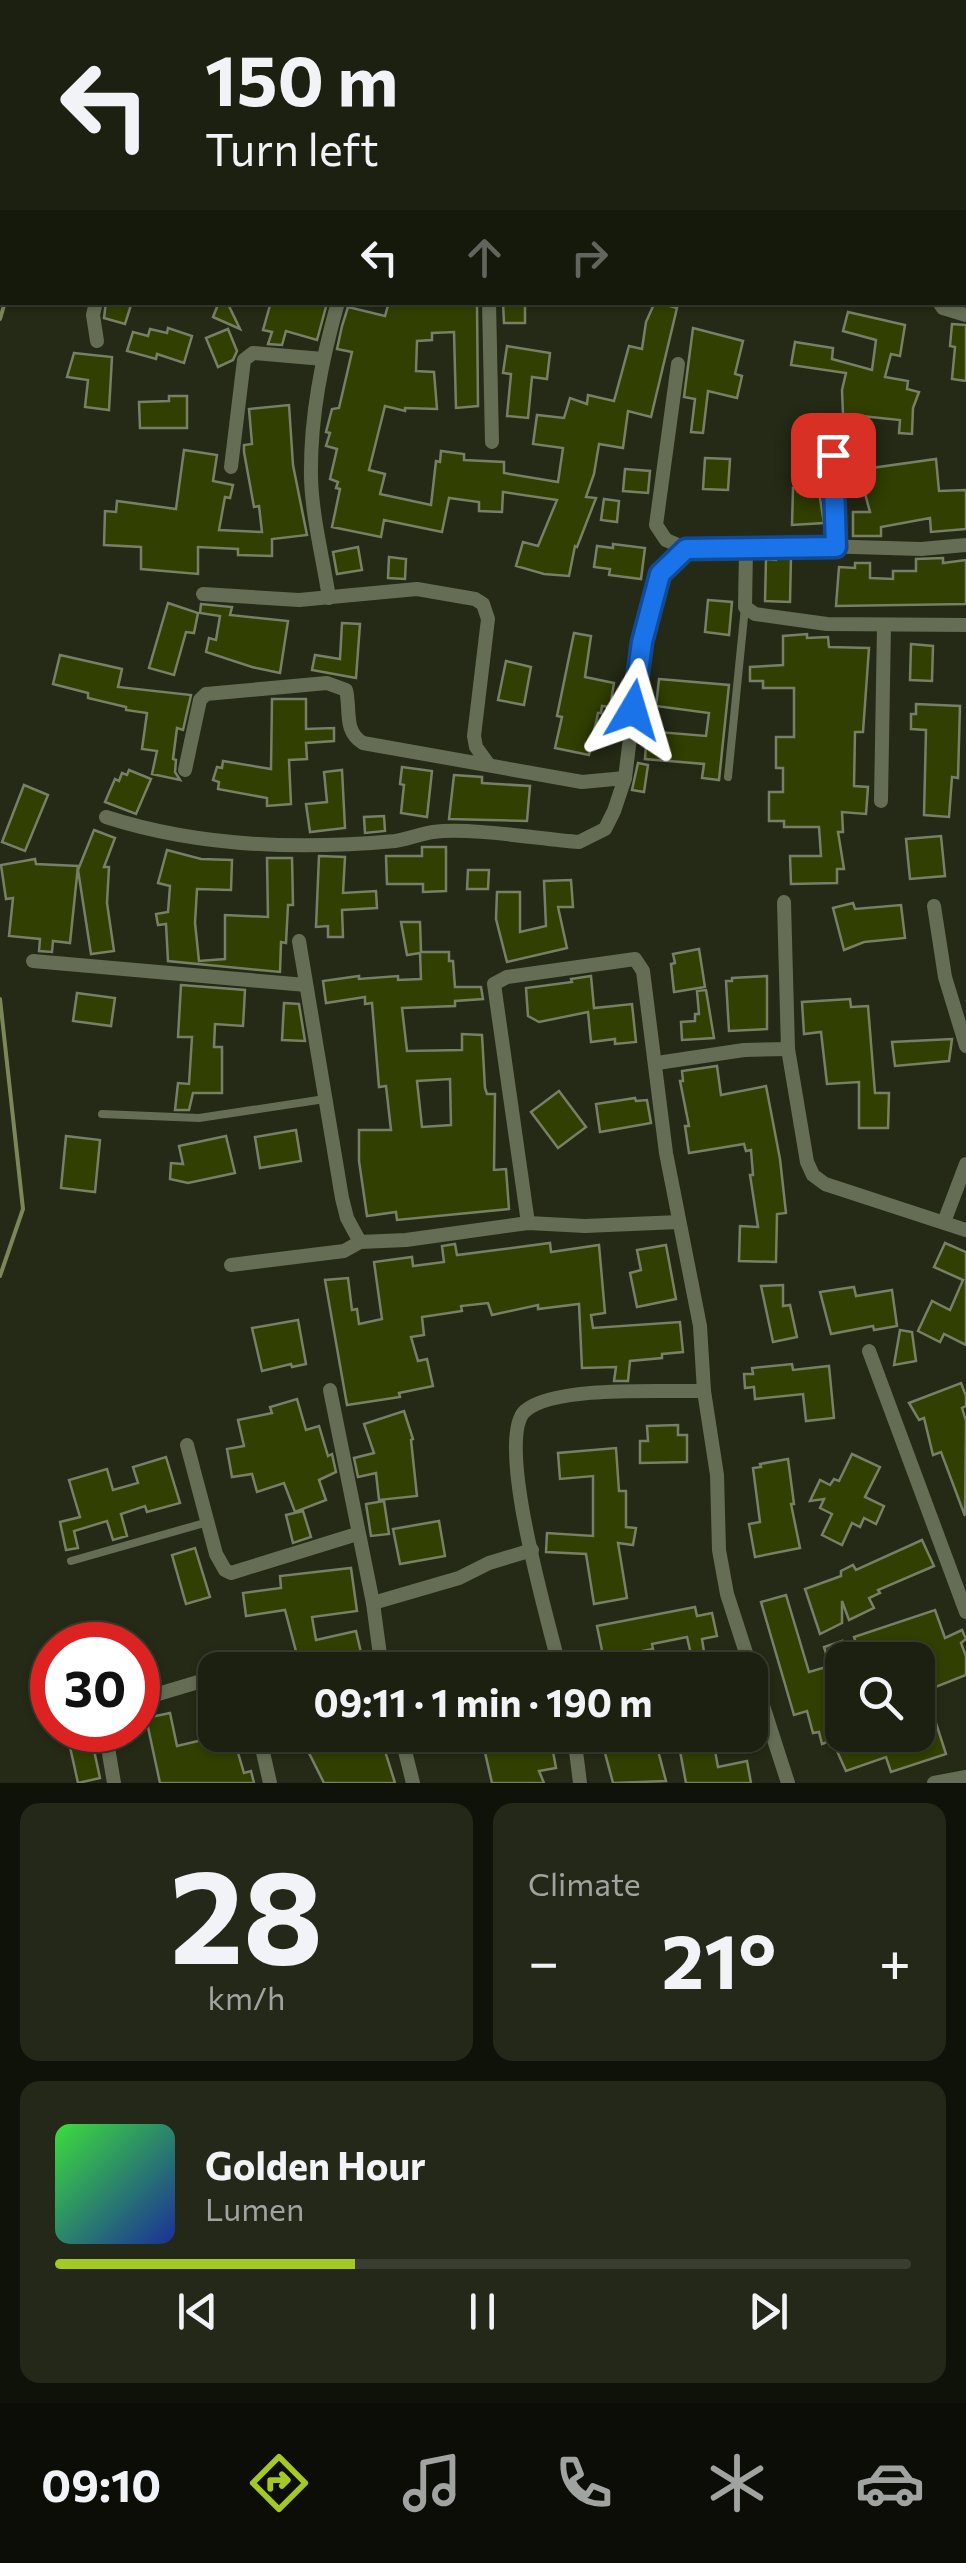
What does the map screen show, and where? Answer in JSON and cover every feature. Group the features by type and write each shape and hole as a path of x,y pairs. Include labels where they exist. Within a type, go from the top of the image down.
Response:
{"street":[{"path":"96,305 97,341"},
{"path":"329,598 311,480 312,430 337,305"},
{"path":"489,305 492,442"},
{"path":"940,305 966,315"},
{"path":"231,468 242,365 247,356 324,360"},
{"path":"678,364 656,525 666,540 686,549 921,549 966,545"},
{"path":"746,548 745,608 755,614 827,624 966,625"},
{"path":"106,817 166,836 221,842 299,846 399,840 434,832 578,842 605,829 624,778 646,624 660,574 686,549"},
{"path":"203,594 299,600 417,588 475,599 483,604 488,619 474,736 476,747 490,765"},
{"path":"881,801 884,625"},
{"path":"185,770 200,700 206,694 327,683 346,690 349,729 363,744 582,782 624,778"},
{"path":"784,902 788,1049 807,1162 813,1174 825,1184 966,1230"},
{"path":"934,906 945,977 966,1046"},
{"path":"299,941 347,1218 360,1242"},
{"path":"528,1223 492,989 495,982 635,959 643,971 666,1153 700,1326 704,1392 717,1475 719,1550 727,1594 788,1783"},
{"path":"33,961 306,986"},
{"path":"657,1062 744,1050 788,1049"},
{"path":"944,1222 966,1164"},
{"path":"231,1265 344,1251 360,1242 406,1240 528,1223 585,1226 680,1222"},
{"path":"869,1351 966,1612"},
{"path":"330,1390 374,1603 380,1652"},
{"path":"556,1652 513,1443 522,1413 545,1402 583,1394 704,1392"},
{"path":"187,1446 216,1554 225,1570 231,1573 357,1534"},
{"path":"374,1603 459,1578 489,1563 532,1550"},
{"path":"160,1693 198,1682"},
{"path":"109,1752 114,1783"},
{"path":"264,1752 270,1783"},
{"path":"406,1752 414,1783"},
{"path":"576,1752 580,1783"},
{"path":"934,1783 966,1777"}],"lane":[{"path":"832,424 836,547"},
{"path":"728,777 745,608"},
{"path":"102,1114 198,1118 325,1099"},
{"path":"71,1561 208,1522"}],"building":[{"path":"106,305 131,305 125,324 104,318"},
{"path":"218,305 228,305 240,329 213,317"},
{"path":"270,305 326,305 317,340 286,331 282,345 268,344 272,332 263,330"},
{"path":"388,305 477,305 478,406 456,408 454,332 432,333 432,340 417,341 416,371 434,372 437,409 405,411 385,406 369,470 385,474 380,494 431,505 436,461 440,462 441,451 464,454 464,460 504,462 504,473 558,482 563,448 533,444 537,415 564,418 570,398 587,404 588,395 614,401 629,346 642,349 646,322 654,305 677,308 651,417 628,411 623,448 599,444 586,497 596,498 575,546 569,576 516,566 523,542 538,546 557,500 503,492 502,512 479,511 479,502 449,498 442,532 384,520 381,537 332,527 340,489 336,488 338,482 330,479 337,449 326,446 330,433 326,432 332,409 339,408 352,352 337,349 342,326 348,307 385,316"},
{"path":"503,305 525,305 525,323 504,323"},
{"path":"848,312 905,325 900,356 891,354 885,377 908,381 907,389 919,392 913,408 912,434 899,433 900,420 843,414 846,373 791,365 795,342 833,348 832,359 872,370 876,340 843,331"},
{"path":"952,324 966,325 966,381 952,379"},
{"path":"168,328 192,336 184,363 157,354 156,359 127,351 133,332 148,336 150,329 167,333"},
{"path":"693,328 743,341 735,374 742,376 737,398 708,391 703,433 691,432 695,399 684,397"},
{"path":"228,329 237,351 233,360 218,367 206,338"},
{"path":"507,346 550,353 547,379 532,377 528,418 507,416 511,374 503,373"},
{"path":"74,353 112,357 109,410 85,407 88,380 67,377"},
{"path":"169,396 187,396 187,428 140,428 139,402 169,401"},
{"path":"289,405 293,465 307,535 272,539 272,556 238,555 238,549 198,547 198,574 141,569 141,547 104,545 105,511 116,512 117,501 176,509 184,450 217,455 213,481 233,485 230,498 225,497 219,530 262,532 244,452 244,445 252,444 249,409"},
{"path":"705,458 730,459 728,490 703,489"},
{"path":"936,459 939,491 966,490 966,529 931,532 930,518 881,527 881,536 853,536 853,512 870,512 861,479 852,482 849,470 870,464 871,468"},
{"path":"625,469 650,471 648,493 623,491"},
{"path":"818,486 824,523 792,525 793,488"},
{"path":"604,499 619,501 617,522 601,520"},
{"path":"613,544 645,548 641,579 609,575 610,569 594,567 597,546 613,548"},
{"path":"358,547 362,570 337,574 333,552"},
{"path":"777,556 791,556 790,602 765,601 766,559 776,560"},
{"path":"389,557 406,559 405,579 388,578"},
{"path":"943,558 943,563 966,560 966,604 836,606 839,567 855,568 855,563 870,563 870,578 893,579 893,571 916,571 916,559"},
{"path":"708,600 732,602 729,635 705,632"},
{"path":"168,603 198,613 194,633 186,632 174,675 149,668"},
{"path":"201,604 232,607 230,615 288,621 280,673 206,652 209,638 216,640 220,616 200,613"},
{"path":"342,623 360,624 356,678 312,670 315,655 340,659"},
{"path":"574,633 591,636 585,677 614,683 610,707 602,706 598,713 589,755 555,748 562,717 557,716"},
{"path":"807,634 807,638 828,637 829,647 869,648 863,732 855,732 854,786 868,787 866,814 842,812 843,832 838,832 844,869 837,869 837,883 791,884 790,856 821,856 819,827 784,827 784,821 769,821 769,792 783,792 783,768 776,768 776,737 794,737 794,688 763,688 763,681 750,681 750,667 783,665 783,636"},
{"path":"911,644 933,646 932,681 910,680"},
{"path":"60,655 122,669 118,687 191,695 183,730 177,728 173,759 180,780 152,774 157,751 142,749 147,713 126,710 88,698 88,693 53,684"},
{"path":"506,661 531,667 524,705 498,700"},
{"path":"659,679 729,685 719,780 702,778 704,764 645,759 647,731 706,736 709,713 656,706"},
{"path":"272,699 306,699 306,729 334,728 334,741 306,743 307,759 289,760 291,804 267,806 267,798 218,789 219,782 213,780 223,761 271,769"},
{"path":"916,704 960,706 958,778 952,777 949,817 924,815 926,730 911,729"},
{"path":"638,763 648,765 644,792 632,790"},
{"path":"402,767 432,771 427,817 401,813"},
{"path":"129,770 151,779 136,814 105,802 115,779 119,781 122,773 127,775"},
{"path":"342,770 345,828 310,832 306,804 327,802 324,772"},
{"path":"454,775 482,777 482,783 530,786 527,821 449,819"},
{"path":"24,785 48,795 25,851 2,842"},
{"path":"384,816 385,831 365,833 364,817"},
{"path":"94,830 115,838 104,867 109,867 107,903 114,951 91,954 78,870"},
{"path":"941,836 945,876 910,879 906,839"},
{"path":"422,847 446,847 446,891 423,892 423,884 387,884 386,856 422,856"},
{"path":"167,850 201,859 232,860 231,890 197,889 199,961 225,959 225,915 268,917 267,858 292,858 293,905 288,905 280,972 168,961 166,924 158,925 156,914 168,912 170,886 158,883"},
{"path":"319,856 345,857 343,893 376,891 377,908 342,910 343,937 328,937 328,926 316,927"},
{"path":"35,859 36,864 78,866 70,943 53,941 52,952 39,951 40,939 9,936 13,898 6,899 1,865"},
{"path":"468,870 489,870 488,889 467,889"},
{"path":"571,880 573,907 558,907 567,948 507,962 496,919 497,892 520,892 520,932 546,926 544,881"},
{"path":"853,903 855,909 901,905 905,938 864,942 844,950 833,908"},
{"path":"401,922 420,922 421,952 449,952 455,987 481,987 483,999 455,1001 455,1006 402,1008 407,1051 462,1050 462,1034 482,1035 485,1088 487,1094 495,1094 494,1170 506,1169 509,1209 397,1220 396,1212 367,1216 359,1130 391,1130 386,1086 379,1087 372,1003 365,1004 365,997 326,1003 323,981 359,976 421,979 420,953 407,955","holes":["450,1079 451,1125 422,1127 417,1081"]},
{"path":"699,949 705,987 674,992 673,954"},
{"path":"591,976 594,1008 632,1004 636,1042 591,1042 588,1012 539,1022 528,1016 526,988"},
{"path":"767,976 767,1029 729,1031 726,981"},
{"path":"181,985 245,990 243,1026 215,1024 214,1047 222,1047 222,1093 193,1093 189,1110 175,1110 178,1083 189,1084 192,1037 178,1037"},
{"path":"706,990 714,1038 682,1040 681,1022 695,1021 695,1014 699,1014 697,991"},
{"path":"77,993 115,998 111,1026 73,1021"},
{"path":"850,999 851,1007 868,1006 875,1093 889,1093 888,1128 859,1128 859,1082 827,1084 821,1032 804,1034 802,1002"},
{"path":"284,1003 299,1004 305,1041 282,1040"},
{"path":"952,1039 949,1061 895,1066 892,1042"},
{"path":"717,1066 721,1095 766,1086 786,1213 777,1214 776,1262 739,1261 740,1226 758,1227 750,1175 751,1150 746,1151 744,1144 689,1153 682,1071"},
{"path":"559,1091 586,1127 558,1148 531,1112"},
{"path":"647,1100 651,1123 600,1132 596,1104"},
{"path":"296,1130 301,1161 260,1168 255,1137"},
{"path":"66,1136 100,1140 95,1192 61,1188"},
{"path":"226,1136 235,1173 188,1183 170,1179 171,1163 183,1164 179,1146"},
{"path":"550,1243 551,1252 599,1245 605,1313 591,1315 593,1328 680,1322 683,1352 630,1361 628,1381 614,1381 616,1367 582,1368 579,1304 538,1309 538,1305 492,1315 488,1303 461,1306 462,1311 422,1317 424,1335 411,1337 418,1361 427,1359 433,1386 399,1393 400,1397 347,1405 325,1280 348,1278 352,1310 357,1309 359,1324 382,1319 374,1262 412,1257 413,1266 444,1262 442,1246 455,1244 457,1255"},
{"path":"945,1243 966,1252 966,1345 944,1334 940,1342 918,1331 932,1301 950,1310 963,1280 934,1267"},
{"path":"666,1245 676,1299 637,1307 630,1273 641,1270 637,1250"},
{"path":"783,1285 783,1306 790,1305 797,1337 773,1342 761,1286"},
{"path":"854,1287 856,1296 892,1290 897,1326 831,1334 820,1292"},
{"path":"298,1320 306,1364 262,1371 252,1328"},
{"path":"900,1330 912,1332 916,1361 894,1365"},
{"path":"792,1364 793,1370 829,1366 834,1418 806,1421 803,1394 755,1399 754,1387 745,1388 744,1374 753,1374 752,1368"},
{"path":"961,1383 966,1396 966,1406 962,1408 966,1421 965,1516 941,1452 933,1455 924,1418 919,1420 909,1403"},
{"path":"297,1399 306,1430 319,1426 336,1472 319,1480 326,1500 295,1512 284,1483 257,1492 252,1474 232,1477 227,1449 244,1446 238,1420 272,1413 270,1407"},
{"path":"404,1411 413,1439 417,1496 379,1500 376,1473 358,1477 354,1458 374,1453 364,1424"},
{"path":"678,1425 678,1435 687,1435 687,1462 640,1463 640,1441 648,1441 647,1426"},
{"path":"616,1448 619,1491 626,1491 626,1527 636,1528 633,1545 618,1543 627,1598 594,1604 586,1554 546,1552 547,1533 593,1536 593,1476 560,1479 558,1453"},
{"path":"852,1454 880,1467 865,1497 884,1506 876,1524 864,1518 860,1527 852,1523 842,1545 822,1535 832,1514 820,1508 824,1499 810,1501 820,1480 830,1485 834,1479 839,1481"},
{"path":"166,1457 180,1503 147,1512 145,1506 121,1514 127,1536 113,1540 107,1521 74,1531 78,1548 66,1550 60,1522 80,1517 69,1480 107,1469 113,1490 138,1483 133,1467"},
{"path":"788,1459 791,1504 800,1548 755,1557 749,1524 760,1522 753,1468"},
{"path":"384,1501 389,1534 371,1536 366,1504"},
{"path":"303,1511 311,1537 293,1543 286,1515"},
{"path":"439,1521 445,1556 400,1564 393,1529"},
{"path":"922,1540 934,1566 878,1590 880,1593 869,1598 874,1608 849,1620 842,1601 842,1623 820,1634 805,1589 841,1576 841,1571 853,1565 856,1570"},
{"path":"195,1548 210,1597 186,1604 172,1555"},
{"path":"351,1568 357,1611 312,1617 316,1640 356,1631 361,1652 296,1652 285,1610 246,1616 243,1593 281,1588 280,1576"},
{"path":"786,1595 809,1672 825,1667 825,1743 822,1744 819,1732 813,1733 807,1711 794,1715 761,1602"},
{"path":"695,1607 697,1616 712,1613 717,1636 702,1639 704,1652 691,1652 687,1637 652,1644 653,1649 642,1652 602,1652 597,1626"},
{"path":"935,1610 945,1638 962,1630 966,1639 961,1643 966,1675 935,1687 935,1642 856,1642 854,1637"},
{"path":"170,1713 177,1746 198,1741 198,1752 238,1752 244,1773 251,1771 254,1783 160,1783 153,1752 160,1752 160,1715"},
{"path":"935,1720 946,1754 891,1772 886,1757 846,1771 837,1752 935,1752"},
{"path":"71,1752 94,1752 100,1778 78,1783"},
{"path":"308,1752 385,1752 395,1783 324,1783"},
{"path":"485,1752 553,1752 556,1768 539,1771 544,1783 492,1783"},
{"path":"658,1752 666,1781 613,1783 605,1753"},
{"path":"680,1752 715,1752 718,1767 747,1761 751,1783 686,1783"}],"waterway":[{"path":"0,319 4,305"},
{"path":"0,999 23,1209 0,1276"}],"route":[{"path":"633,710 642,642 660,574 686,549 836,547 833,455"}]}
